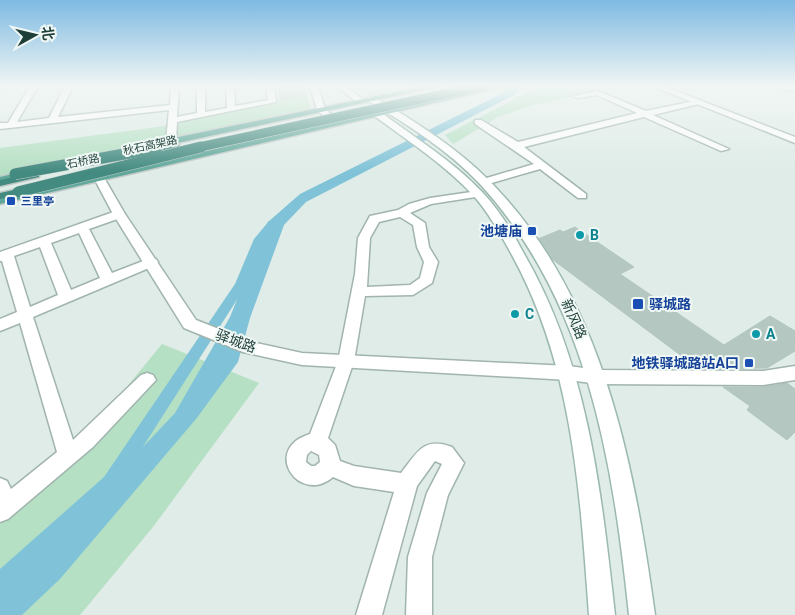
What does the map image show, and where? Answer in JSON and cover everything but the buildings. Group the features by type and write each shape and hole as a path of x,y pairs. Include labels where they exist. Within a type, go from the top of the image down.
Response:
{"highway":[{"name":"秋石高架路","path":"174,146 323,115"},
{"name":"秋石高架路","path":"0,180 334,115"},
{"path":"0,193 174,146"}],"main road":[{"path":"174,146 302,115"},
{"name":"石桥路","path":"0,193 94,175 373,115"},
{"path":"0,201 94,175 374,115"}],"street":[{"path":"11,124 17,115"},
{"path":"52,120 55,115"},
{"path":"0,126 101,115"},
{"path":"172,115 174,146"},
{"path":"172,120 194,115"},
{"path":"326,115 334,122"},
{"name":"新风路","path":"378,115 481,188 522,257 540,292 569,373 592,507 602,615"},
{"name":"新风路","path":"397,115 433,140 481,188 540,254 571,307 598,377 632,526 642,615"},
{"path":"517,146 526,142 648,115 724,148"},
{"path":"729,115 795,140"},
{"path":"478,122 517,146 582,196"},
{"path":"316,443 346,362 358,292 364,238 374,219 402,213 412,206 481,188 542,165"},
{"name":"驿城路","path":"94,175 190,324 250,348 302,359 569,373 598,377 763,378 795,373"},
{"path":"358,292 413,290 427,280 431,262 423,247 419,223 402,213"},
{"path":"68,456 25,315 3,256 119,214"},
{"path":"82,227 108,280"},
{"path":"44,242 67,298"},
{"path":"0,325 150,262"},
{"path":"1,502 68,456 86,441 147,380"},
{"path":"316,443 329,450 331,455 328,466 314,476 302,474 298,470 295,460 300,450 316,443"},
{"path":"369,615 407,484 430,452 445,453 454,463 438,493 420,556 419,615"},
{"path":"328,466 354,476 407,484"}],"green space":[{"path":"200,115 299,115 0,176 0,148 172,125 173,120"},
{"path":"484,115 505,115 453,144 445,135"},
{"path":"162,344 259,383 153,527 80,615 0,615 0,500 98,422"}],"water":[{"path":"459,115 476,115 306,202 284,225 250,318 238,362 196,419 60,579 22,615 0,615 0,591 35,561 175,413 230,317 268,222 300,194"}],"waterway":[{"path":"0,583 110,483 241,284 259,239 273,223"}],"place":[{"name":"三里亭","path":"11,201"},
{"name":"池塘庙","path":"532,231"},
{"name":"B","path":"580,235"},
{"name":"驿城路","path":"638,304"},
{"name":"C","path":"515,314"},
{"name":"A","path":"756,334"},
{"name":"地铁驿城路站A口","path":"749,363"}]}
